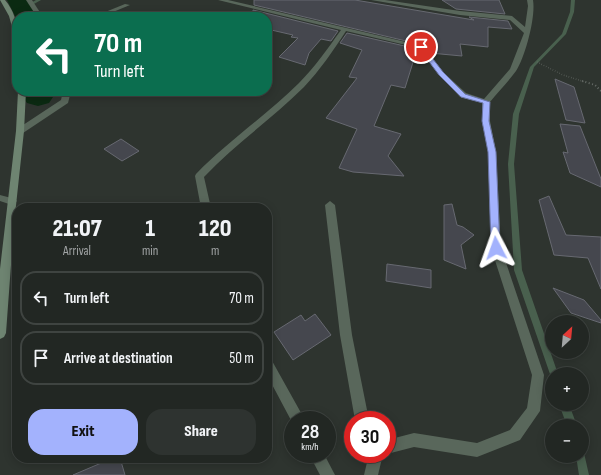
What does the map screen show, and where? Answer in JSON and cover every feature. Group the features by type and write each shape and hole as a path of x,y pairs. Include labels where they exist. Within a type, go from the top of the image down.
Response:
{"main road":[{"path":"2,0 7,6 12,17"},
{"path":"0,333 20,131 22,96"}],"street":[{"path":"29,0 37,12"},
{"path":"221,0 270,12"},
{"path":"374,0 460,13 512,18 527,33"},
{"path":"396,445 414,440 477,450 515,435 533,411 538,375 496,248 492,152 486,121 486,102 512,70 527,33 531,6 530,0"},
{"path":"109,12 127,5"},
{"path":"272,12 421,47 441,73 463,95 486,102"},
{"path":"205,203 199,176 221,152 295,91 326,57 344,30"},
{"path":"20,131 65,101 66,96"},
{"path":"0,198 12,200"},
{"path":"330,205 346,335 360,411"},
{"path":"272,372 293,411"},
{"path":"321,463 328,475"},
{"path":"371,475 374,463"}],"path":[{"path":"537,62 563,74 595,85 601,90"}],"building":[{"path":"254,0 355,0 474,20 469,17 508,21 512,29 488,27 488,47 460,44 462,56 430,53 423,45 254,5"},
{"path":"442,0 499,0 505,14 456,9"},
{"path":"272,15 338,31 331,41 321,39 309,53 305,65 279,57 298,38 291,37 293,35 272,30"},
{"path":"347,33 418,49 421,53 417,52 417,60 414,59 405,88 391,85 374,126 401,134 388,156 404,176 353,172 339,168 357,129 326,118 357,78 349,77 362,50 340,43"},
{"path":"555,79 574,87 585,123 566,120"},
{"path":"560,124 580,126 601,179 601,187 570,173 563,152 568,153"},
{"path":"121,139 139,151 122,161 104,149"},
{"path":"549,196 566,235 601,237 601,289 588,258 554,255 539,200"},
{"path":"452,204 457,225 463,227 474,235 461,245 466,269 444,260 444,205"},
{"path":"387,264 431,270 431,288 386,281"},
{"path":"553,288 584,300 601,320 601,323 589,319 589,315 577,315 571,313"},
{"path":"315,314 331,335 293,360 274,332 301,315 305,321"},
{"path":"101,463 121,463 125,475 73,475"}],"waterway":[{"path":"18,0 26,12"},
{"path":"24,8 39,0"},
{"path":"552,367 518,270 511,164 516,114 532,67 564,34 572,12 573,0"},
{"path":"567,411 569,419"},
{"path":"582,463 584,475"}],"route":[{"path":"421,47 441,73 463,95 486,102 486,121 492,152 493,207 496,248"}]}
